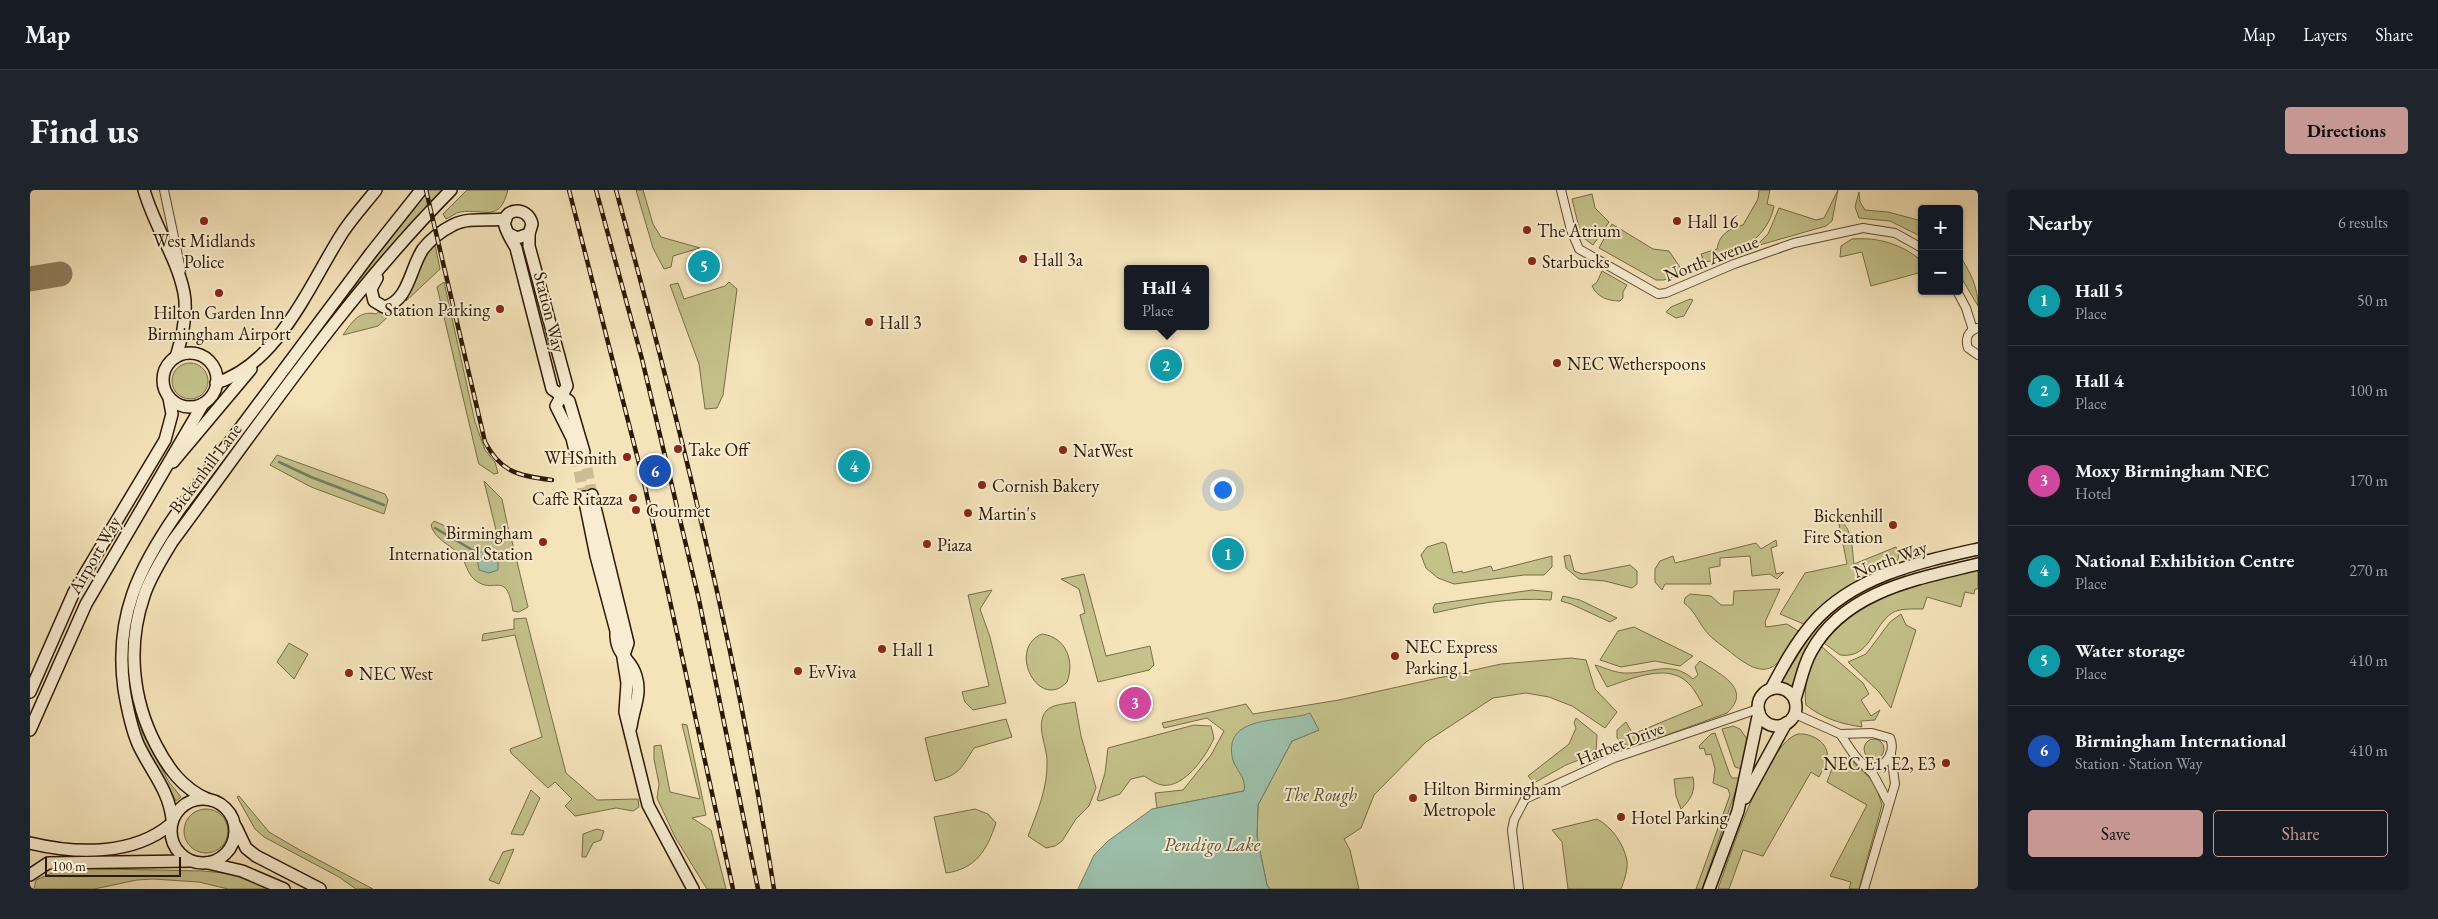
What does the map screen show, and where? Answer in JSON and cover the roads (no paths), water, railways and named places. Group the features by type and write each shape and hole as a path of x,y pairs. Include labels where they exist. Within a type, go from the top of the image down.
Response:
{"street":[{"path":"144,190 157,226 165,240 184,294"},
{"path":"164,190 180,261 184,294 183,334 176,357 166,368 163,378 165,391 169,398 180,406 192,407 202,404 214,393 216,383 214,369 206,360 196,354 185,354 176,357"},
{"path":"160,476 190,444 288,324 343,232 376,190"},
{"name":"Bickenhill Lane","path":"172,822 171,802 138,743 126,704 121,648 125,616 132,592 157,541 179,510 421,190"},
{"name":"Bickenhill Lane","path":"207,799 192,792 167,764 139,708 134,662 138,621 144,597 156,568 172,542 339,318 390,255 451,190"},
{"name":"North Avenue","path":"1561,190 1570,230 1579,249 1658,294 1666,293 1734,264 1794,243 1863,228 1895,233 1918,246"},
{"path":"519,210 527,214 532,224 529,234 517,238 509,234 505,226 506,218 513,211 519,210"},
{"path":"390,255 371,289 374,301 384,307 392,305 400,298 423,249 437,234 455,224 506,218"},
{"name":"Station Way","path":"509,234 516,248 552,390 569,401 580,453"},
{"name":"Station Way","path":"529,234 529,246 567,386 561,397"},
{"path":"1959,295 1976,329 1967,337 1966,345 1971,352 1978,355"},
{"path":"216,383 232,378 263,354"},
{"name":"Airport Way","path":"30,692 74,592 165,440 172,414 169,398"},
{"name":"Airport Way","path":"30,730 86,604 202,404"},
{"path":"588,496 596,556 616,631 616,643 623,658 627,683 625,712 648,805 693,889"},
{"name":"North Way","path":"1771,689 1794,648 1813,623 1836,602 1878,578 1914,565 1978,549"},
{"name":"North Way","path":"1795,699 1811,651 1828,628 1847,611 1895,585 1978,564"},
{"path":"1709,889 1738,811 1786,724 1795,714 1795,699 1782,688 1771,689 1760,699 1738,811"},
{"path":"1759,710 1770,724 1786,724"},
{"name":"Harbet Drive","path":"1519,889 1512,830 1514,820 1526,800 1614,758 1759,710"},
{"path":"1795,714 1840,734 1881,734 1890,738 1893,745 1891,754 1895,784 1888,802 1864,889"},
{"path":"1840,734 1873,774 1888,802"},
{"path":"1862,763 1870,767 1883,764 1891,754"},
{"path":"30,843 85,850 130,846 152,838 172,822 182,805 190,801 207,799 224,806 234,821 246,848 256,856 320,889"},
{"path":"208,863 225,855 231,848 236,830 234,821"},
{"path":"172,822 172,841 182,856 189,860"},
{"path":"30,875 48,864 189,860 242,870 284,889"}],"water":[{"path":"476,552 488,552 498,558 498,570 489,573 479,570"},
{"name":"Pendigo Lake","path":"1310,713 1319,730 1292,741 1258,805 1257,837 1267,885 1270,889 1078,889 1094,855 1108,841 1152,809 1244,791 1244,781 1233,761 1232,742 1238,733 1247,726"}],"waterway":[{"path":"279,462 311,477 384,505"},
{"path":"435,528 476,552"}],"tunnel":[{"path":"584,452 592,495"},
{"path":"576,455 584,497"}],"railway":[{"path":"426,190 485,442 498,460 512,471 530,477 552,480"},
{"path":"569,190 645,487 733,889"},
{"path":"596,190 642,359 699,600 758,889"},
{"path":"616,190 662,363 705,537 743,713 774,889"}],"place":[{"name":"West Midlands Police","path":"204,221"},
{"name":"Hall 16","path":"1677,221"},
{"name":"The Atrium","path":"1527,230"},
{"name":"Hall 3a","path":"1023,259"},
{"name":"Starbucks","path":"1532,261"},
{"name":"Water storage","path":"704,266"},
{"name":"Hilton Garden Inn Birmingham Airport","path":"219,293"},
{"name":"Station Parking","path":"500,309"},
{"name":"Hall 3","path":"869,322"},
{"name":"NEC Wetherspoons","path":"1557,363"},
{"name":"Hall 4","path":"1166,365"},
{"name":"Take Off","path":"678,449"},
{"name":"NatWest","path":"1063,450"},
{"name":"WHSmith","path":"627,457"},
{"name":"National Exhibition Centre","path":"854,466"},
{"name":"Birmingham International","path":"655,471"},
{"name":"Cornish Bakery","path":"982,485"},
{"name":"Caffè Ritazza","path":"633,498"},
{"name":"Gourmet","path":"636,510"},
{"name":"Martin's","path":"968,513"},
{"name":"Bickenhill Fire Station","path":"1893,525"},
{"name":"Birmingham International Station","path":"543,542"},
{"name":"Piaza","path":"927,544"},
{"name":"Hall 5","path":"1228,554"},
{"name":"Hall 1","path":"882,649"},
{"name":"NEC Express Parking 1","path":"1395,656"},
{"name":"EvViva","path":"798,671"},
{"name":"NEC West","path":"349,673"},
{"name":"Moxy Birmingham NEC","path":"1135,703"},
{"name":"NEC E1, E2, E3","path":"1946,763"},
{"name":"Hilton Birmingham Metropole","path":"1413,798"},
{"name":"Hotel Parking","path":"1621,817"}],"park label":[{"name":"The Rough","path":"1320,794"}]}
